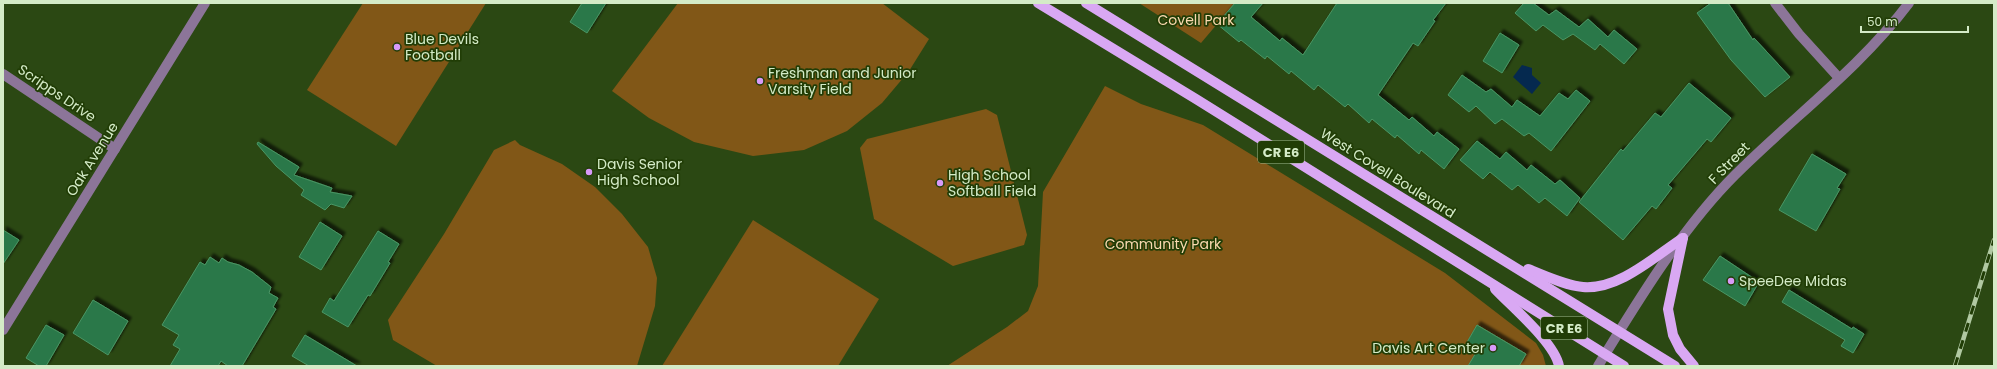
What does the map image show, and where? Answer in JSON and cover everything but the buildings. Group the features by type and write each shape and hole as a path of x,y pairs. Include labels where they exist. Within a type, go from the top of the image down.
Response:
{"main road":[{"name":"CR E6","path":"1038,3 1486,279 1624,366"},
{"name":"West Covell Boulevard","path":"1086,3 1675,366"},
{"path":"1504,260 1559,282 1584,287 1600,287 1626,277 1683,238"},
{"path":"1683,238 1668,309 1673,335 1680,349 1694,366"},
{"path":"1486,279 1550,347 1559,366"}],"street":[{"name":"Oak Avenue","path":"3,330 205,3"},
{"path":"1775,3 1799,34 1839,78"},
{"name":"F Street","path":"1598,366 1619,332 1703,211 1734,176 1863,55 1909,3"},
{"name":"Scripps Drive","path":"3,74 116,148"}],"green space":[{"name":"Blue Devils Football","path":"363,3 486,3 396,146 307,90"},
{"name":"Freshman and Junior Varsity Field","path":"678,3 882,3 929,39 909,71 882,103 847,131 804,150 753,156 694,142 649,118 612,91"},
{"name":"Covell Park","path":"1139,3 1235,3 1201,43"},
{"name":"Community Park","path":"1105,86 1141,104 1203,125 1445,273 1536,343 1543,355 1546,366 947,366 1007,327 1028,311 1038,286 1043,192"},
{"name":"High School Softball Field","path":"986,109 997,115 1027,235 1024,245 953,266 874,219 860,148 867,139"},
{"path":"515,140 520,145 562,164 595,187 622,214 648,247 657,278 655,306 637,366 437,366 393,340 388,320 444,234 494,150"},
{"path":"753,220 879,299 838,366 662,366"}],"water":[{"path":"1522,65 1532,68 1532,75 1541,83 1532,94 1513,77"}],"railway":[{"path":"1955,366 1994,240"}],"place":[{"name":"Blue Devils Football","path":"397,47"},
{"name":"Freshman and Junior Varsity Field","path":"760,81"},
{"name":"Davis Senior High School","path":"589,172"},
{"name":"High School Softball Field","path":"940,183"},
{"name":"SpeeDee Midas","path":"1731,281"},
{"name":"Davis Art Center","path":"1493,348"}]}
